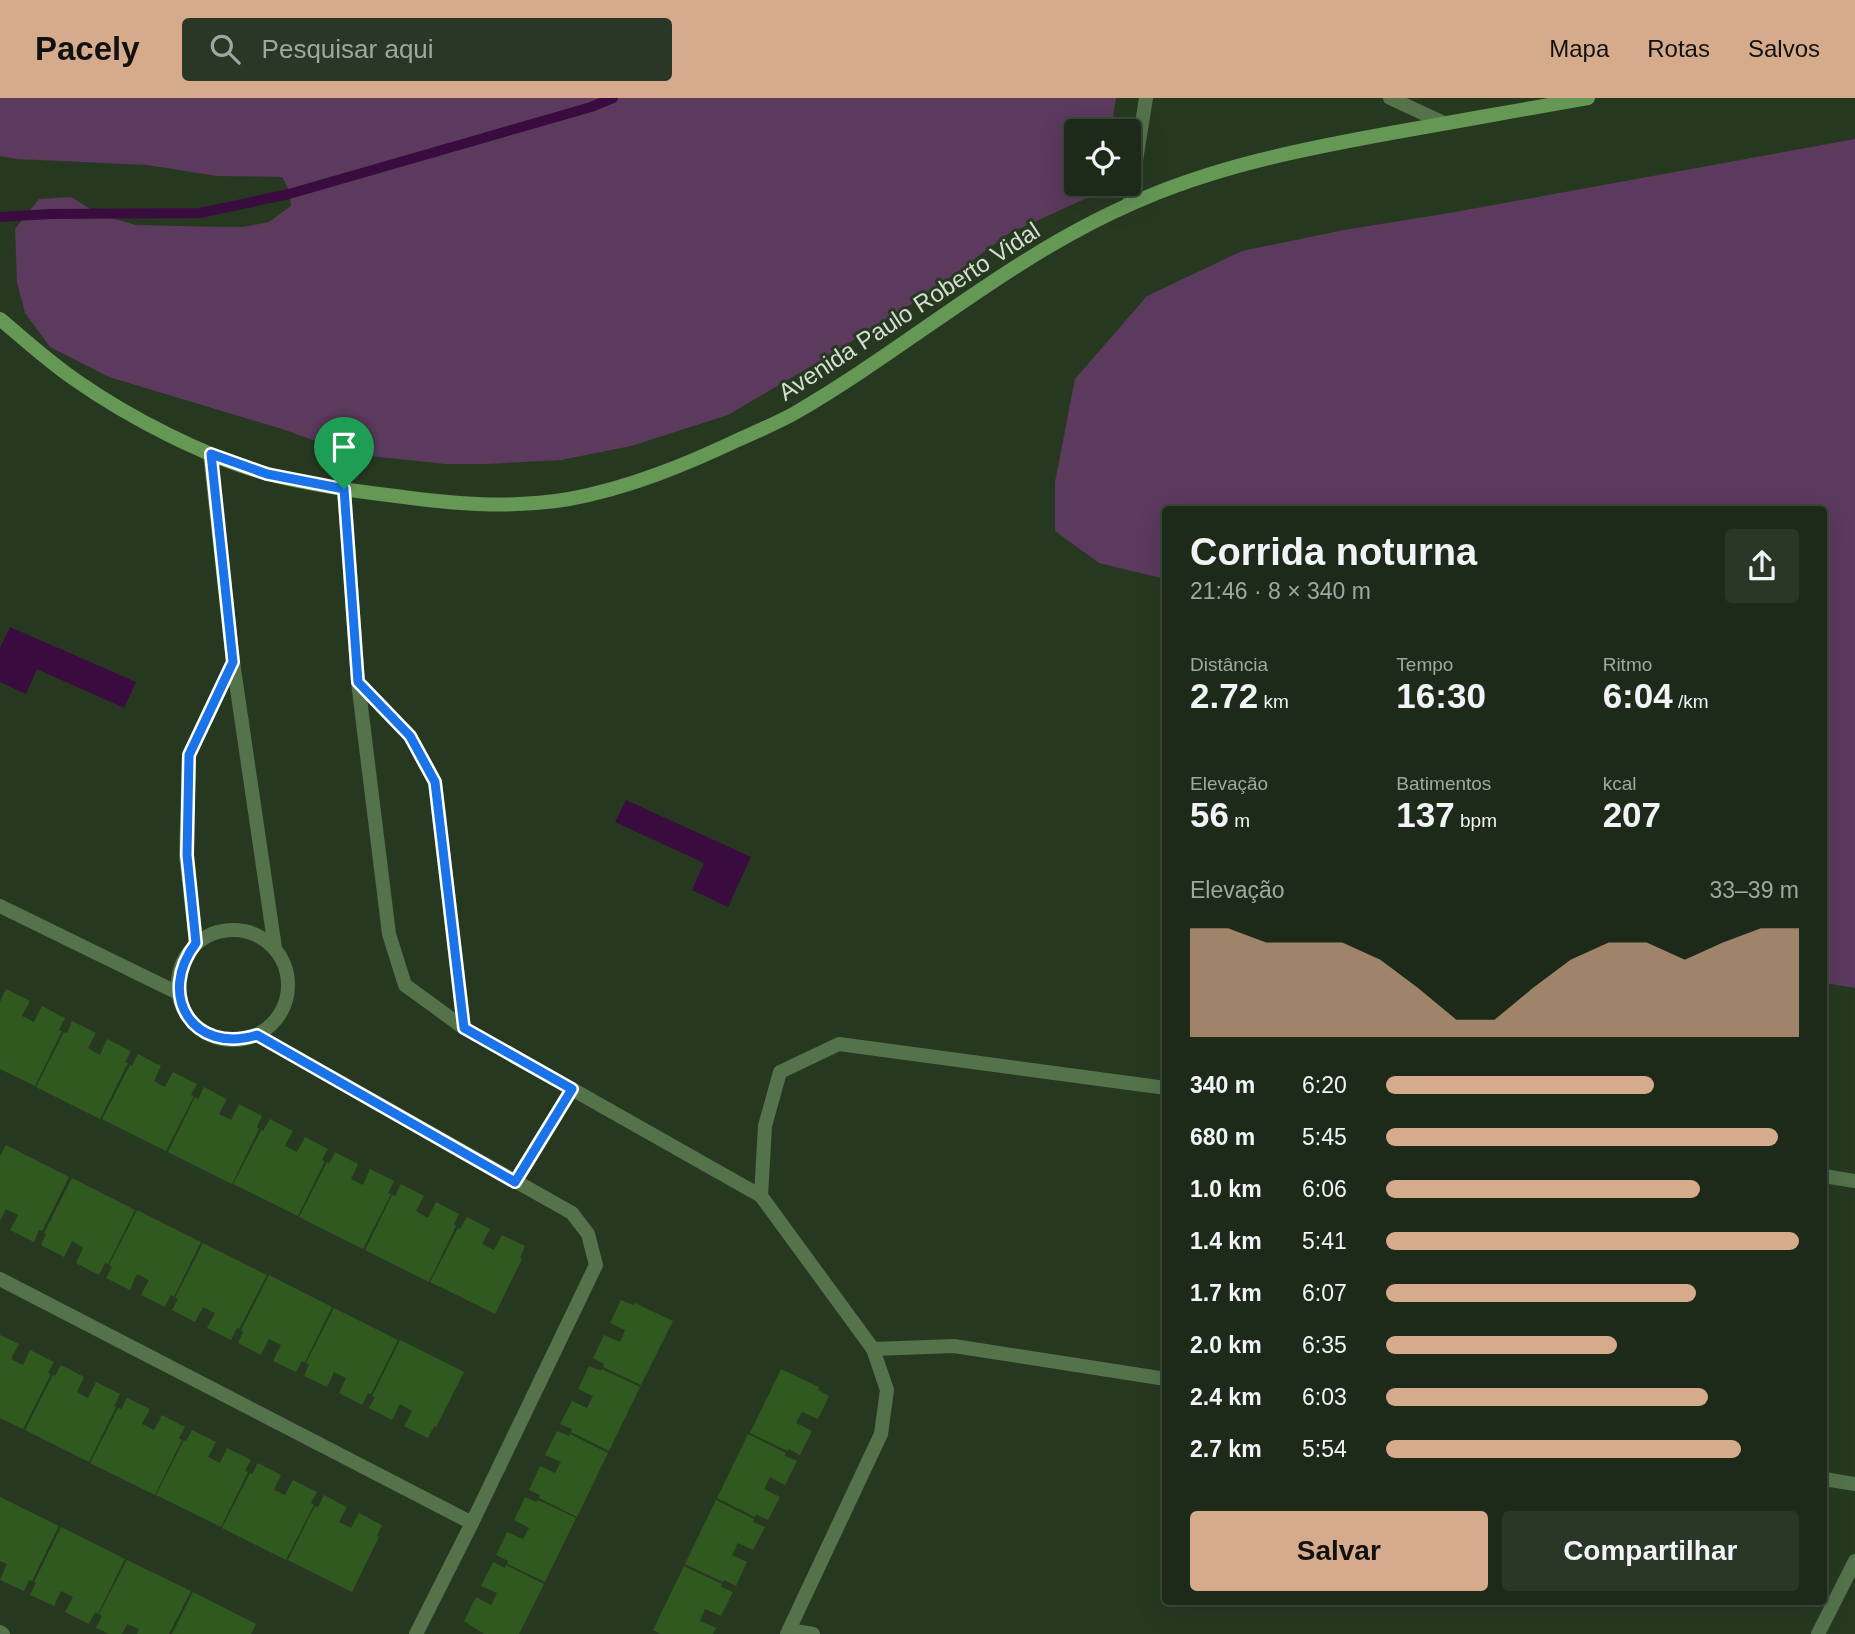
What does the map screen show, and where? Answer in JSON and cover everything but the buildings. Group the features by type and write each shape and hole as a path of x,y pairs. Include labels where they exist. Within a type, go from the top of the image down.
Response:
{"street":[{"path":"1129,204 1146,98"},
{"path":"1390,98 1444,123"},
{"name":"Avenida Paulo Roberto Vidal","path":"0,319 74,379 139,419 211,454 267,474 344,489 449,503 506,505 568,499 635,483 708,454 789,417 859,375 997,279 1076,232 1129,204 1194,177 1263,159 1588,98"},
{"path":"211,454 233,662 275,948"},
{"path":"344,489 358,682 389,934 405,985 464,1028 761,1196 873,1349 887,1390 881,1434 788,1632 813,1634"},
{"path":"196,943 187,855 189,755 233,662"},
{"path":"358,682 410,736 435,782 464,1028"},
{"path":"0,906 178,993"},
{"path":"229,929 262,937 275,948 289,979 288,997 281,1013 271,1025 257,1035 241,1040 208,1034 194,1024 184,1011 178,993 179,975 185,958 196,943 229,929"},
{"path":"257,1035 572,1213 588,1234 596,1265 472,1524 416,1634"},
{"path":"761,1196 765,1126 780,1072 839,1044 1162,1087"},
{"path":"515,1182 572,1089"},
{"path":"1827,1176 1855,1181"},
{"path":"0,1279 472,1524"},
{"path":"873,1349 954,1346 1162,1377"},
{"path":"1827,1479 1855,1484"},
{"path":"1818,1634 1855,1562"}],"shaded area":[{"path":"0,98 1116,98 1113,119 1064,119 1064,196 1089,197 1008,234 929,293 728,415 631,446 561,460 487,464 445,464 352,454 282,429 109,377 50,347 25,313 17,282 15,229 39,199 71,197 100,215 136,225 243,227 269,222 291,206 289,190 282,177 217,176 147,165 0,156"},
{"path":"1855,139 1855,988 1827,983 1827,506 1162,506 1162,578 1099,563 1055,531 1055,482 1075,379 1147,296 1242,251 1344,230"},
{"path":"10,627 136,682 124,708 37,669 26,694 0,682 0,648"},
{"path":"626,800 751,857 728,907 692,890 704,863 615,822"}],"waterway":[{"path":"0,217 200,213 289,194 591,107 613,98"}],"route":[{"path":"211,454 267,474 344,489 358,682 410,736 435,782 464,1028 572,1089 515,1182 257,1035 241,1040 208,1034 194,1024 184,1011 178,993 179,975 185,958 196,943 187,855 189,755 233,662 211,454"}]}
